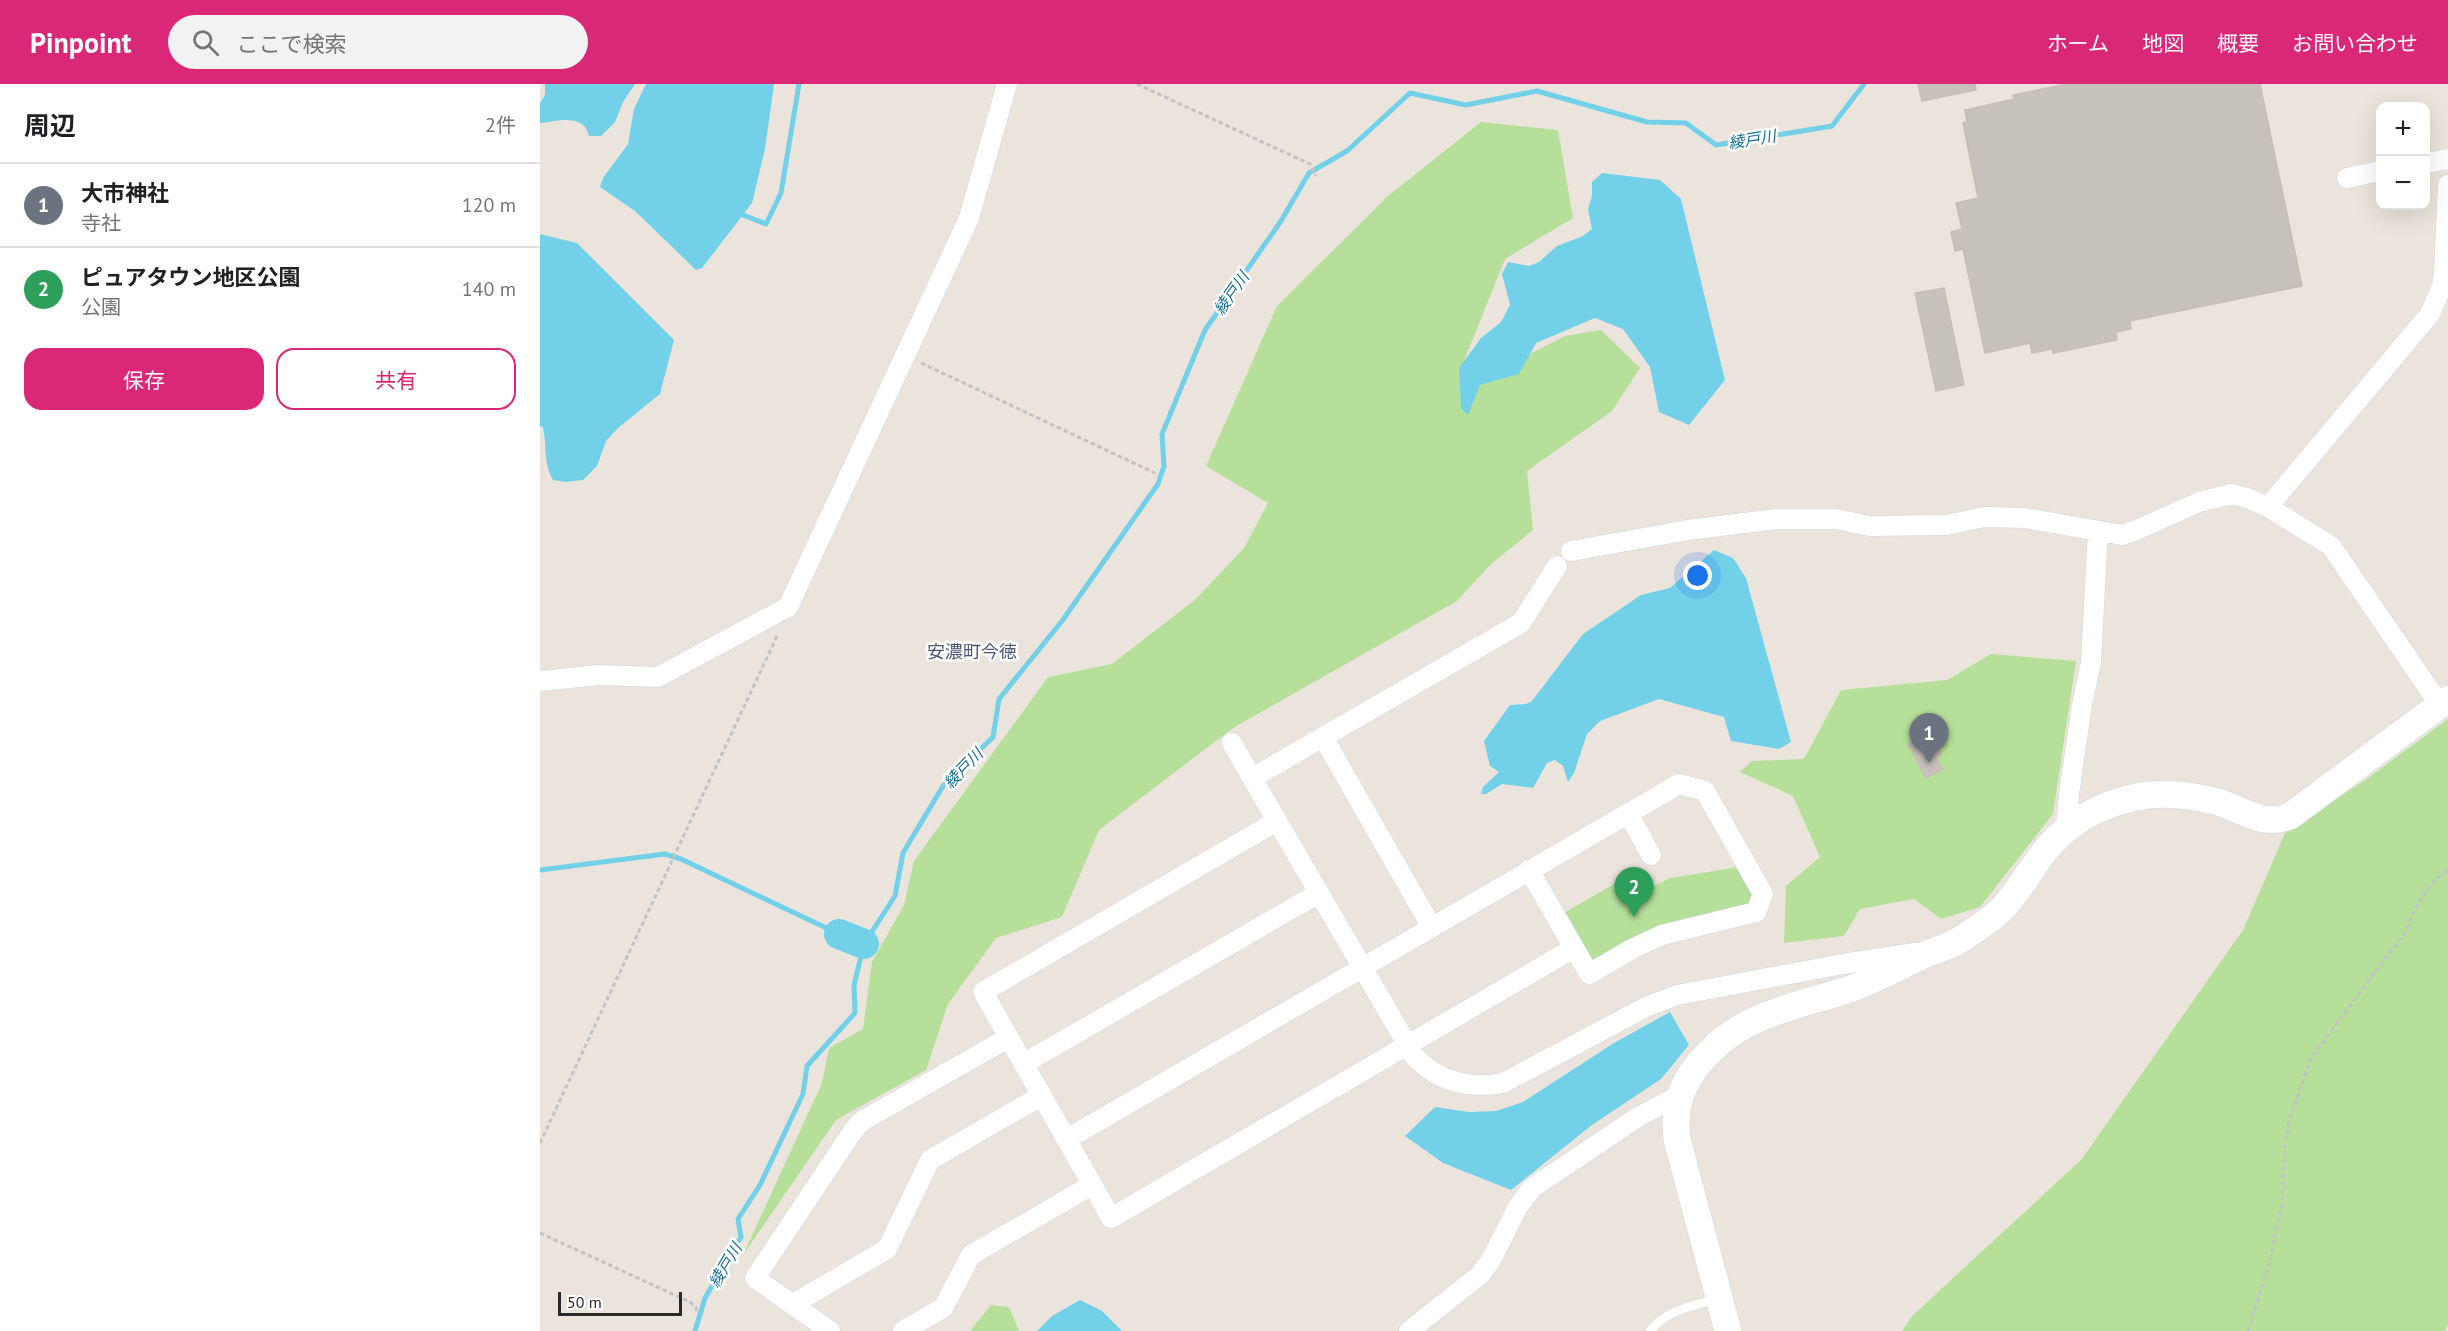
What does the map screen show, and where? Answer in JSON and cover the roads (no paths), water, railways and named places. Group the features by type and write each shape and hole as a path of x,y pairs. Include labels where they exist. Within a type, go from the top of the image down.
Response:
{"street":[{"path":"540,681 599,675 658,677 788,607 969,218 1006,84"},
{"path":"2430,162 2448,159"},
{"path":"2347,178 2376,172"},
{"path":"2268,507 2430,314 2442,286 2444,273 2448,185"},
{"path":"1571,551 1688,530 1777,519 1836,519 1870,526 1947,525 1984,517 2025,518 2122,535 2216,496 2239,496 2268,507 2331,546 2444,702 2290,816 2281,819 2253,817 2229,806 2199,798 2161,794 2137,797 2110,805 2081,818 2066,828 2045,851 2019,890 2000,912 1956,942 1854,988 1754,1020 1717,1045 1690,1076 1678,1096 1675,1122 1677,1139 1728,1331"},
{"path":"2066,828 2082,705 2091,662 2098,531"},
{"path":"1252,778 1521,623 1557,567"},
{"path":"1323,737 1431,926"},
{"path":"1232,743 1407,1046 1423,1065 1452,1081 1479,1086 1503,1083 1646,1007 1677,995 1843,964 1932,951"},
{"path":"1067,1139 1431,926 1679,784 1705,791 1763,894 1756,912 1662,935 1589,974 1529,870"},
{"path":"1628,813 1651,855"},
{"path":"1277,821 983,992 1111,1218 1574,948"},
{"path":"1023,1064 1319,893"},
{"path":"830,1331 755,1278 853,1131 862,1121 1008,1038"},
{"path":"794,1304 887,1249 930,1160 1041,1096"},
{"path":"1409,1331 1480,1275 1491,1260 1518,1207 1532,1188 1638,1117 1678,1096"},
{"path":"903,1331 943,1308 971,1255 1092,1185"}],"lane":[{"path":"1650,1331 1658,1320 1674,1312 1719,1299"}],"water":[{"path":"545,84 635,84 623,102 615,122 601,136 589,136 582,124 576,121 540,123 540,103 545,95"},
{"path":"646,84 774,84 765,149 752,203 702,268 696,270 635,211 600,187 603,178 628,144 634,109"},
{"path":"1602,173 1660,180 1681,199 1725,380 1689,425 1659,412 1650,367 1623,329 1595,318 1536,343 1519,374 1480,385 1468,415 1461,408 1459,368 1481,338 1501,322 1510,305 1502,274 1508,262 1529,266 1539,262 1557,246 1583,236 1592,229 1588,209 1592,196 1592,182"},
{"path":"540,234 577,243 674,340 660,394 618,428 606,441 597,466 583,480 566,482 553,480 546,460 543,427 540,426"},
{"path":"1714,550 1733,558 1746,578 1791,742 1779,749 1731,741 1724,717 1659,699 1600,721 1587,734 1574,773 1568,782 1563,766 1555,760 1547,763 1533,788 1502,784 1486,794 1481,794 1483,787 1499,772 1490,766 1484,741 1510,705 1526,704 1532,701 1583,634 1641,595 1670,588"},
{"path":"1670,1012 1689,1045 1661,1079 1592,1125 1511,1190 1443,1163 1405,1136 1435,1107 1469,1112 1496,1111 1523,1102 1614,1043"},
{"path":"1080,1300 1102,1311 1122,1331 1037,1331 1052,1316"}],"waterway":[{"path":"743,215 766,224 781,193 799,84"},
{"name":"綾戸川","path":"695,1331 705,1298 741,1237 738,1219 760,1185 803,1094 807,1066 855,1013 854,985 864,944 895,896 903,853 943,786 993,737 999,699 1062,621 1158,484 1164,466 1162,434 1205,330 1281,221 1309,173 1347,151 1410,93 1466,105 1537,91 1647,122 1686,123 1716,145 1832,126 1864,84"},
{"path":"540,870 665,854 681,859 839,934"},
{"name":"綾戸川","path":"839,934 864,944"}],"place":[{"name":"大市神社","path":"1929,763"},
{"name":"ピュアタウン地区公園","path":"1634,917"}],"district":[{"name":"安濃町今徳","path":"972,651"}]}
